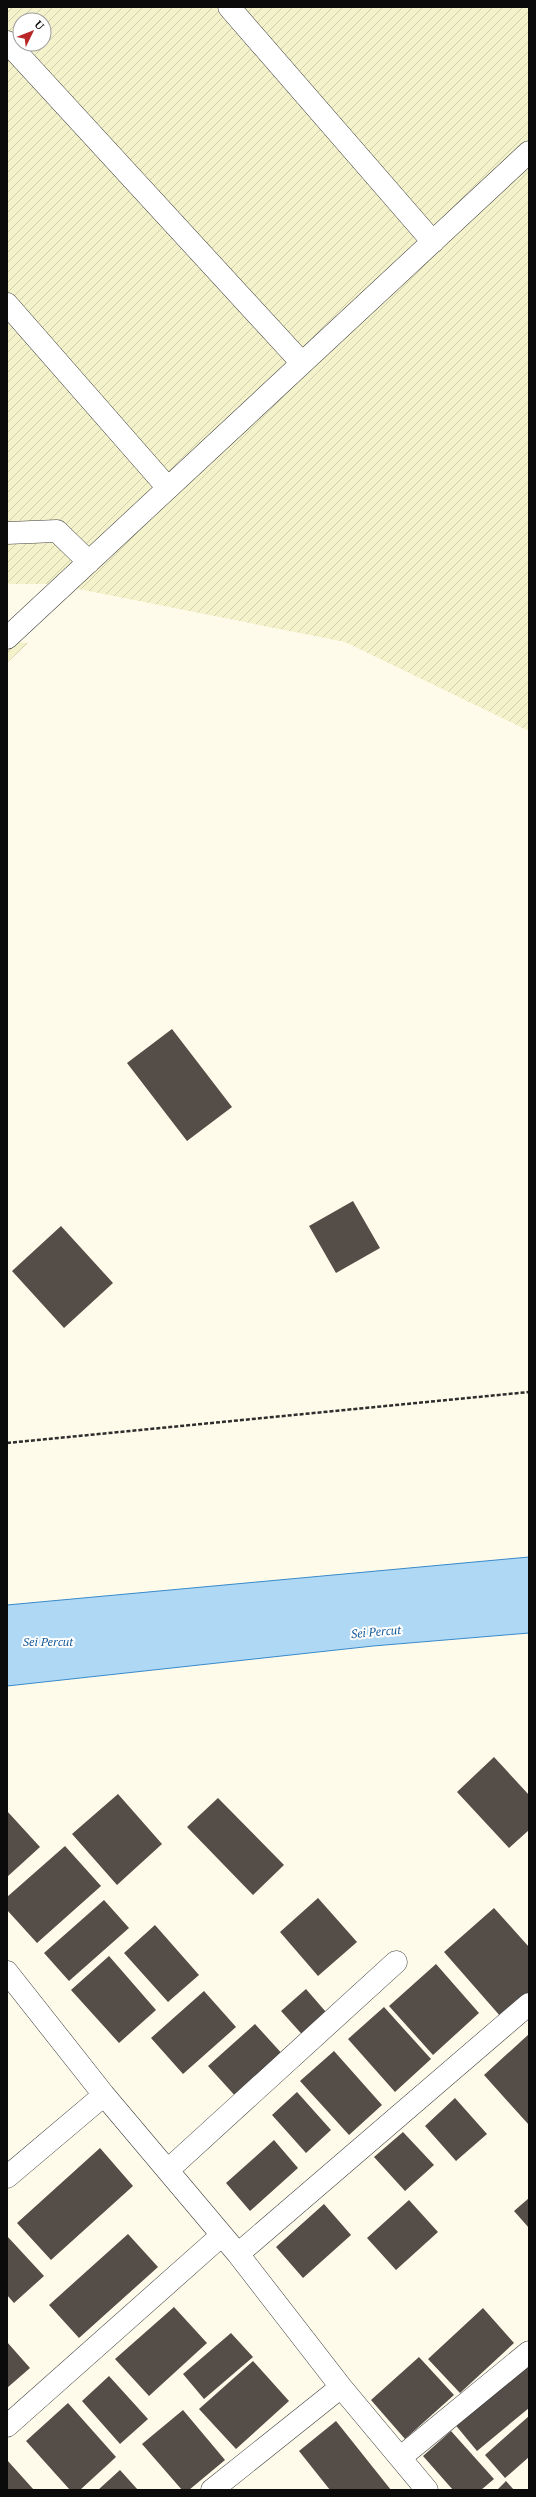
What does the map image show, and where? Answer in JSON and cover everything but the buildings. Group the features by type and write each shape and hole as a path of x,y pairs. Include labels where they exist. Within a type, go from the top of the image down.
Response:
{"street":[{"path":"229,7 433,242"},
{"path":"7,42 302,363"},
{"path":"7,638 529,152"},
{"path":"7,304 168,488"},
{"path":"7,533 57,531 89,562"},
{"path":"168,2170 396,1962"},
{"path":"7,1972 14,1997 104,2095 168,2170 238,2254 341,2387 428,2490"},
{"path":"238,2254 529,2004"},
{"path":"7,2177 104,2095"},
{"path":"7,2426 222,2235"},
{"path":"401,2457 529,2352"},
{"path":"212,2490 341,2387"}],"path":[{"path":"7,1443 529,1392"}],"shaded area":[{"path":"7,7 529,7 529,731 345,642 53,584 7,584"},
{"path":"7,641 28,643 7,663"}],"water":[{"name":"Sei Percut","path":"529,1557 529,1633 373,1646 7,1686 7,1605"}]}
